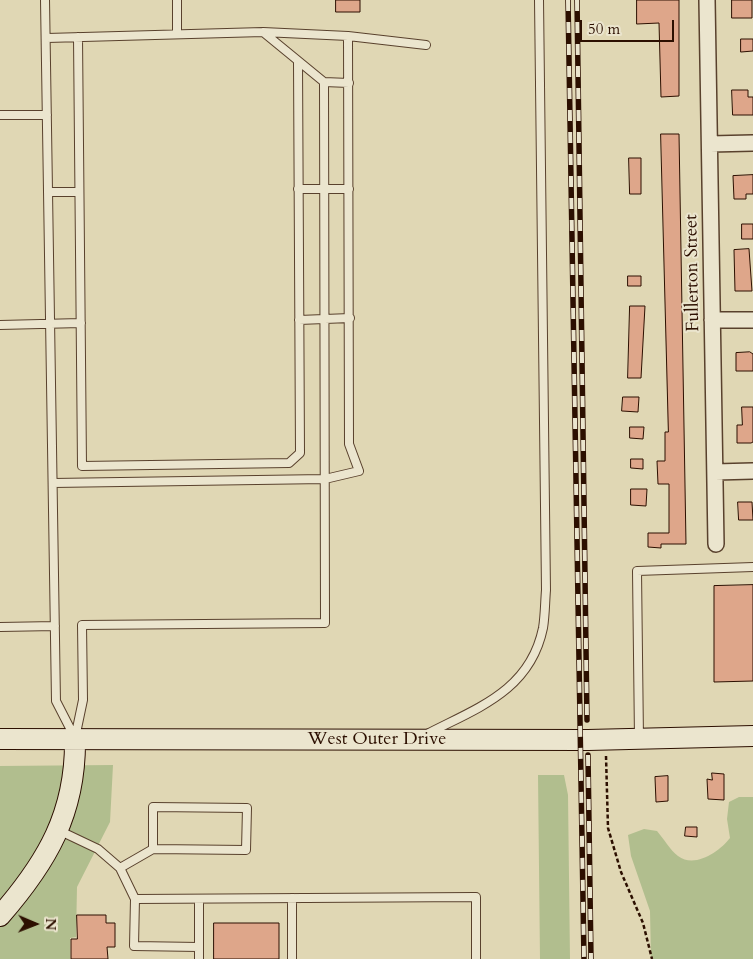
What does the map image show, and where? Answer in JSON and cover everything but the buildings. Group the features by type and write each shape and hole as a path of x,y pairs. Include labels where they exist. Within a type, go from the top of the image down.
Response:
{"main road":[{"name":"West Outer Drive","path":"0,739 416,740 639,739 753,736"},
{"path":"0,916 33,875 58,830 69,802 73,781 75,739"}],"street":[{"name":"Fullerton Street","path":"707,0 716,544"},
{"path":"710,144 753,143"},
{"path":"712,320 753,320"},
{"path":"715,472 753,471"}],"lane":[{"path":"45,0 56,701 75,739"},
{"path":"177,0 177,33"},
{"path":"416,740 492,702 506,691 522,675 534,652 543,628 546,590 540,0"},
{"path":"46,38 263,32 348,36 426,45"},
{"path":"263,32 324,82 349,83"},
{"path":"52,483 325,478 360,471 349,444 348,36"},
{"path":"78,37 82,466 290,462 300,453 298,62"},
{"path":"75,739 83,700 82,625 325,623 324,82"},
{"path":"0,115 47,115"},
{"path":"298,189 349,189"},
{"path":"48,192 79,192"},
{"path":"299,320 350,318"},
{"path":"0,325 80,323"},
{"path":"639,739 637,571 753,567"},
{"path":"0,627 55,626"},
{"path":"120,868 153,849 246,850 247,808 153,807 153,849"},
{"path":"58,830 98,848 120,868 135,899 134,946 199,947"},
{"path":"135,899 476,897 476,959"},
{"path":"292,898 292,959"},
{"path":"199,899 199,959"}],"path":[{"path":"605,739 608,828 621,872 643,923 652,959"}],"green space":[{"path":"113,765 110,822 77,887 76,937 70,938 70,959 0,959 0,766"},
{"path":"538,775 564,775 568,795 570,959 540,959"},
{"path":"739,797 753,797 753,959 651,959 650,911 631,856 628,835 644,829 657,831 678,856 692,860 707,857 730,838 727,819 729,802"}],"railway":[{"path":"568,0 584,959"},
{"path":"577,0 587,720"},
{"path":"588,755 591,959"}]}
